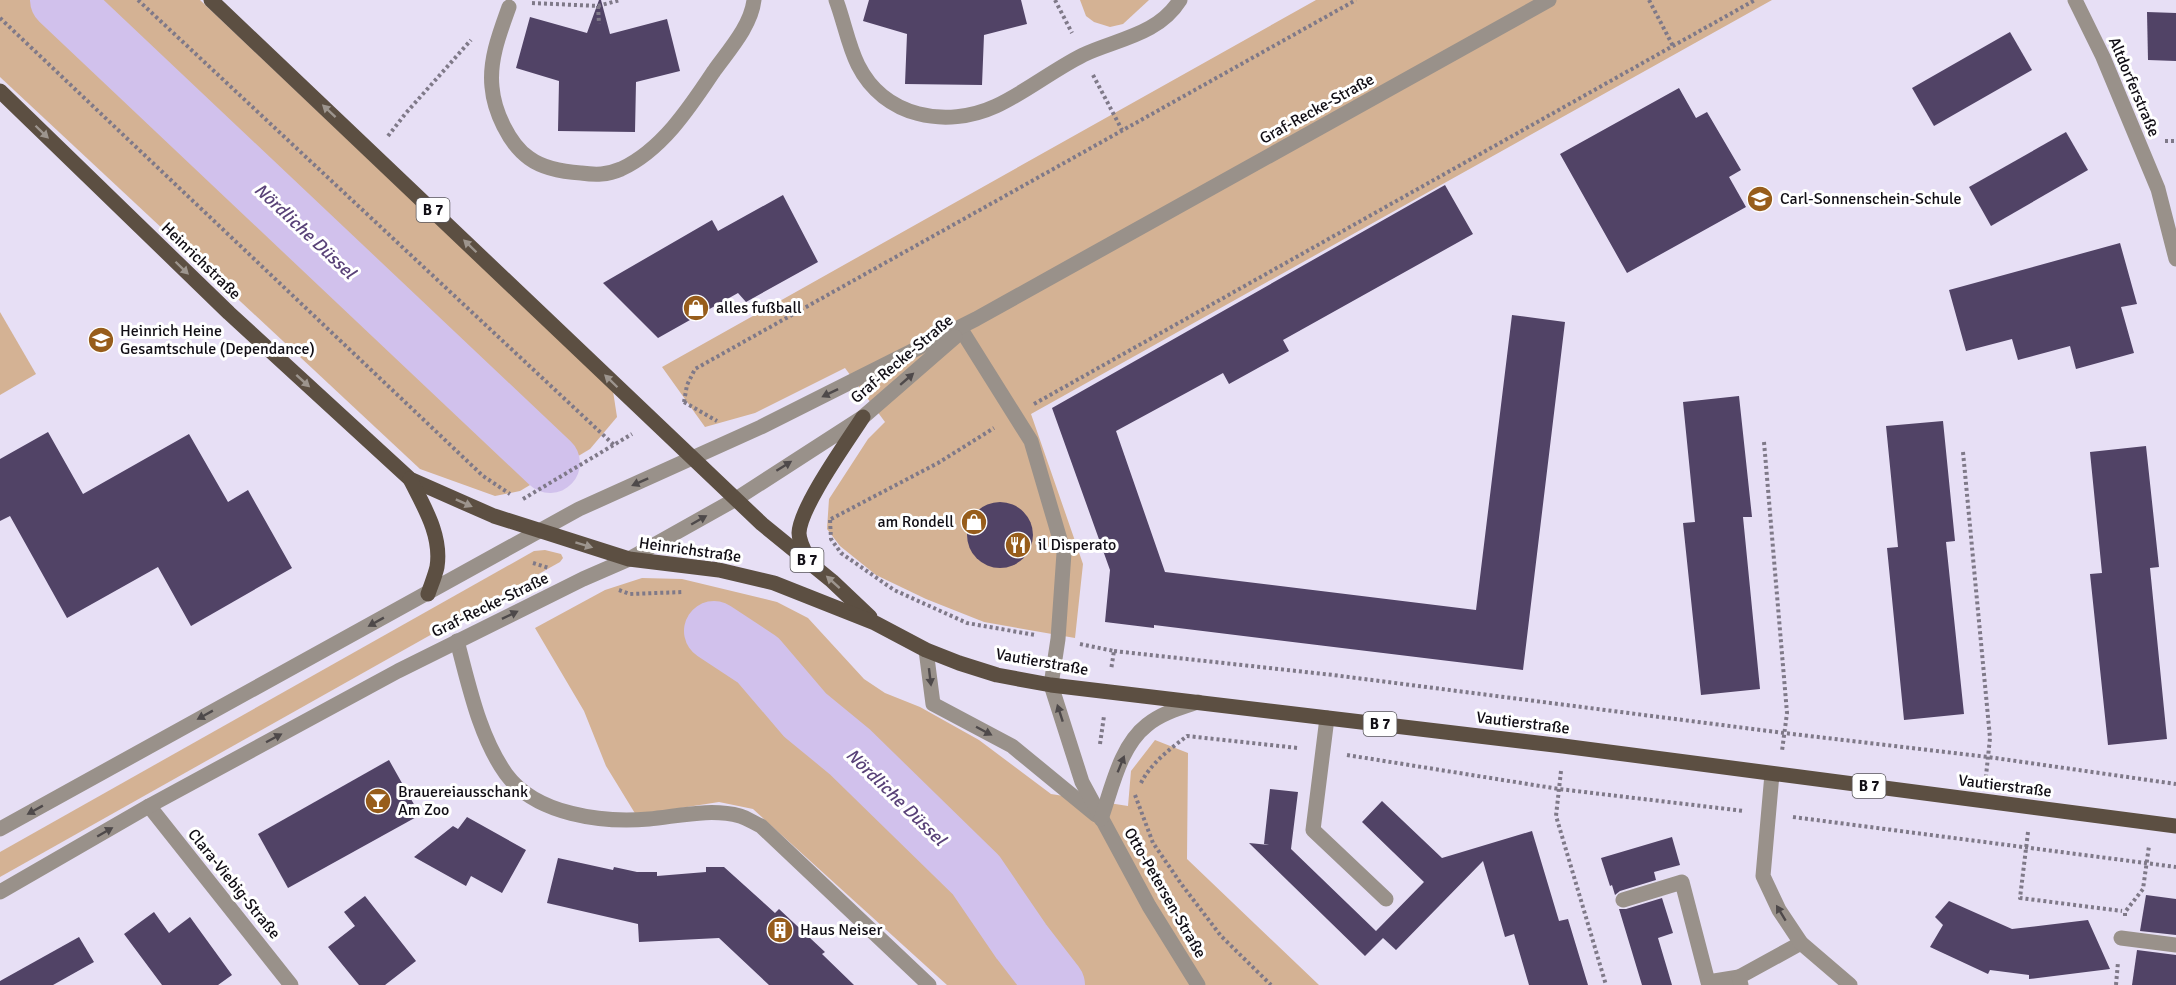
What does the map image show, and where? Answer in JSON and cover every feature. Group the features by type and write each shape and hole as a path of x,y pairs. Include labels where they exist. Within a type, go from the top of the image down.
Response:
{"main road":[{"name":"B 7","path":"211,0 375,153 762,524 810,562 875,623"},
{"name":"Heinrichstraße","path":"0,91 229,314 410,479 494,516 538,532 629,559 719,570 774,583 875,623"},
{"path":"810,562 799,535 802,521 809,504 863,417"},
{"name":"B 7","path":"410,479 435,533 438,550 437,569 428,594"},
{"name":"Vautierstraße","path":"875,623 926,650 997,675 1051,685 1563,746 2176,826"}],"street":[{"path":"509,7 494,56 491,87 498,114 514,142 529,158 559,171 603,176 622,168 657,145 693,103 743,30 754,0"},
{"path":"836,0 858,66 877,90 897,107 915,114 941,117 981,112 998,105 1083,55 1141,33 1163,20 1180,0"},
{"name":"Graf-Recke-Straße","path":"0,829 579,509 771,422 976,320 1549,0"},
{"name":"Altdorferstraße","path":"2075,0 2103,57 2158,189 2176,259"},
{"name":"Graf-Recke-Straße","path":"0,892 149,806 457,641 629,559 736,499 863,417 976,320"},
{"path":"962,331 1031,441 1064,552 1058,639 1051,685"},
{"path":"457,641 473,698 491,746 507,775 519,787 538,800 598,820 625,821 713,812 741,816 761,826 929,985"},
{"name":"Otto-Petersen-Straße","path":"926,650 933,704 1012,746 1101,819"},
{"name":"Otto-Petersen-Straße","path":"1051,685 1082,782 1149,906 1198,985"},
{"name":"Otto-Petersen-Straße","path":"1101,819 1124,755 1137,734 1156,719 1198,702"},
{"path":"1327,718 1314,830 1386,899"},
{"path":"1775,775 1768,814 1763,876 1779,910 1801,943 1850,985"},
{"name":"Clara-Viebig-Straße","path":"149,806 291,985"},
{"path":"1623,900 1682,882 1708,982 1740,981 1801,943"},
{"path":"2121,938 2176,945"}],"path":[{"path":"138,0 614,445"},
{"path":"521,500 684,402 687,385 695,369 1356,0"},
{"path":"1649,0 1673,46"},
{"path":"1058,639 967,623 894,590 841,552 831,539 830,519 938,464 1016,415 1755,0"},
{"path":"598,6 599,24"},
{"path":"0,18 483,476 511,494"},
{"path":"1764,442 1787,713 1775,775"},
{"path":"1963,453 1990,738 1985,801"},
{"path":"1114,651 1333,675 1988,757 2176,784"},
{"path":"1271,985 1221,936 1182,885 1153,843 1135,796 1145,776 1166,753 1187,736 1323,751 1559,789 2176,867"},
{"path":"1563,746 1556,816 1606,985"},
{"path":"2031,807 2020,898 2126,912"},
{"path":"2116,985 2126,912 2144,889 2152,823"}],"shaded area":[{"path":"0,0 200,0 613,391 617,417 590,449 520,491 495,496 420,469 0,77"},
{"path":"1080,0 1149,0 1123,24 1110,27 1094,22 1086,16"},
{"path":"1316,0 1772,0 1031,414 1083,564 1075,638 984,622 926,599 876,575 840,546 827,529 829,499 868,439 885,422 845,368 755,413 705,427 662,367"},
{"path":"0,312 36,374 0,395"},
{"path":"545,550 561,554 563,558 560,562 0,877 0,852 534,551"},
{"path":"642,578 682,579 777,602 808,618 864,679 885,693 920,707 979,740 1051,794 1128,806 1131,771 1155,740 1188,753 1187,859 1319,985 947,985 753,809 719,802 636,815 606,766 584,711 535,628 605,590"}],"building":[{"path":"599,0 601,0 610,34 667,19 680,71 636,82 635,132 558,131 559,81 516,68 530,17 587,33"},
{"path":"869,0 1021,0 1027,24 984,35 982,85 905,84 907,34 863,21"},
{"path":"2147,12 2176,13 2176,61 2148,60"},
{"path":"2010,32 2032,70 1934,126 1912,88"},
{"path":"1679,88 1696,118 1707,112 1741,170 1729,177 1746,207 1627,273 1560,154"},
{"path":"2066,132 2088,170 1991,226 1969,187"},
{"path":"1445,185 1473,234 1283,340 1289,351 1229,384 1223,373 1116,431 1165,572 1476,610 1512,315 1565,322 1523,670 1154,625 1154,628 1105,622 1110,570 1052,408"},
{"path":"783,195 818,262 746,302 738,293 658,338 603,283 712,220 718,231"},
{"path":"2120,243 2137,304 2121,307 2134,353 2076,369 2070,346 2018,360 2012,339 1966,351 1949,290"},
{"path":"1739,396 1752,517 1743,517 1760,689 1701,695 1683,523 1695,522 1683,402"},
{"path":"1943,421 1955,541 1946,542 1964,714 1904,720 1887,548 1898,547 1886,426"},
{"path":"48,432 83,494 189,434 228,502 248,490 292,568 191,626 158,567 67,618 10,516 0,521 0,459"},
{"path":"2146,446 2159,567 2150,568 2167,739 2108,745 2090,574 2102,573 2090,452"},
{"path":"1006,502 1024,511 1031,522 1033,535 1031,548 1024,559 1013,566 994,568 976,559 969,548 967,529 976,511 987,504"},
{"path":"389,760 420,815 288,888 258,834"},
{"path":"1270,789 1298,792 1291,849 1376,931 1424,882 1362,822 1382,801 1442,858 1532,831 1559,921 1568,919 1588,985 1529,985 1514,934 1505,937 1483,861 1396,950 1383,938 1365,956 1249,843 1269,845 1264,844"},
{"path":"467,817 526,850 502,893 471,876 466,886 414,857 453,826 458,829"},
{"path":"1672,837 1680,865 1654,872 1656,880 1620,891 1615,895 1601,858"},
{"path":"558,858 613,870 614,867 637,872 657,872 657,876 706,872 706,867 724,867 775,913 779,909 825,952 822,954 854,985 769,985 719,938 639,942 638,924 547,903"},
{"path":"2146,895 2176,899 2176,935 2140,931"},
{"path":"365,896 416,961 385,985 359,985 328,947 355,926 344,912"},
{"path":"1662,898 1673,933 1658,938 1672,985 1642,985 1619,909"},
{"path":"1949,901 2012,929 2088,920 2110,969 2029,979 2029,975 1990,970 1988,974 1930,947 1943,925 1935,917"},
{"path":"154,912 169,933 190,917 232,975 218,985 162,985 124,934"},
{"path":"79,937 94,962 53,985 0,985 0,981"},
{"path":"2137,950 2176,955 2176,985 2132,985"}],"waterway":[{"name":"Nördliche Düssel","path":"60,0 550,463"},
{"name":"Nördliche Düssel","path":"714,631 758,660 805,715 850,752 976,875 1021,941 1055,985"}],"place":[{"name":"Carl-Sonnenschein-Schule","path":"1760,199"},
{"name":"alles fußball","path":"696,308"},
{"name":"Heinrich Heine Gesamtschule (Dependance)","path":"101,340"},
{"name":"am Rondell","path":"974,522"},
{"name":"il Disperato","path":"1018,545"},
{"name":"Brauereiausschank Am Zoo","path":"378,801"},
{"name":"Haus Neiser","path":"780,930"}]}
